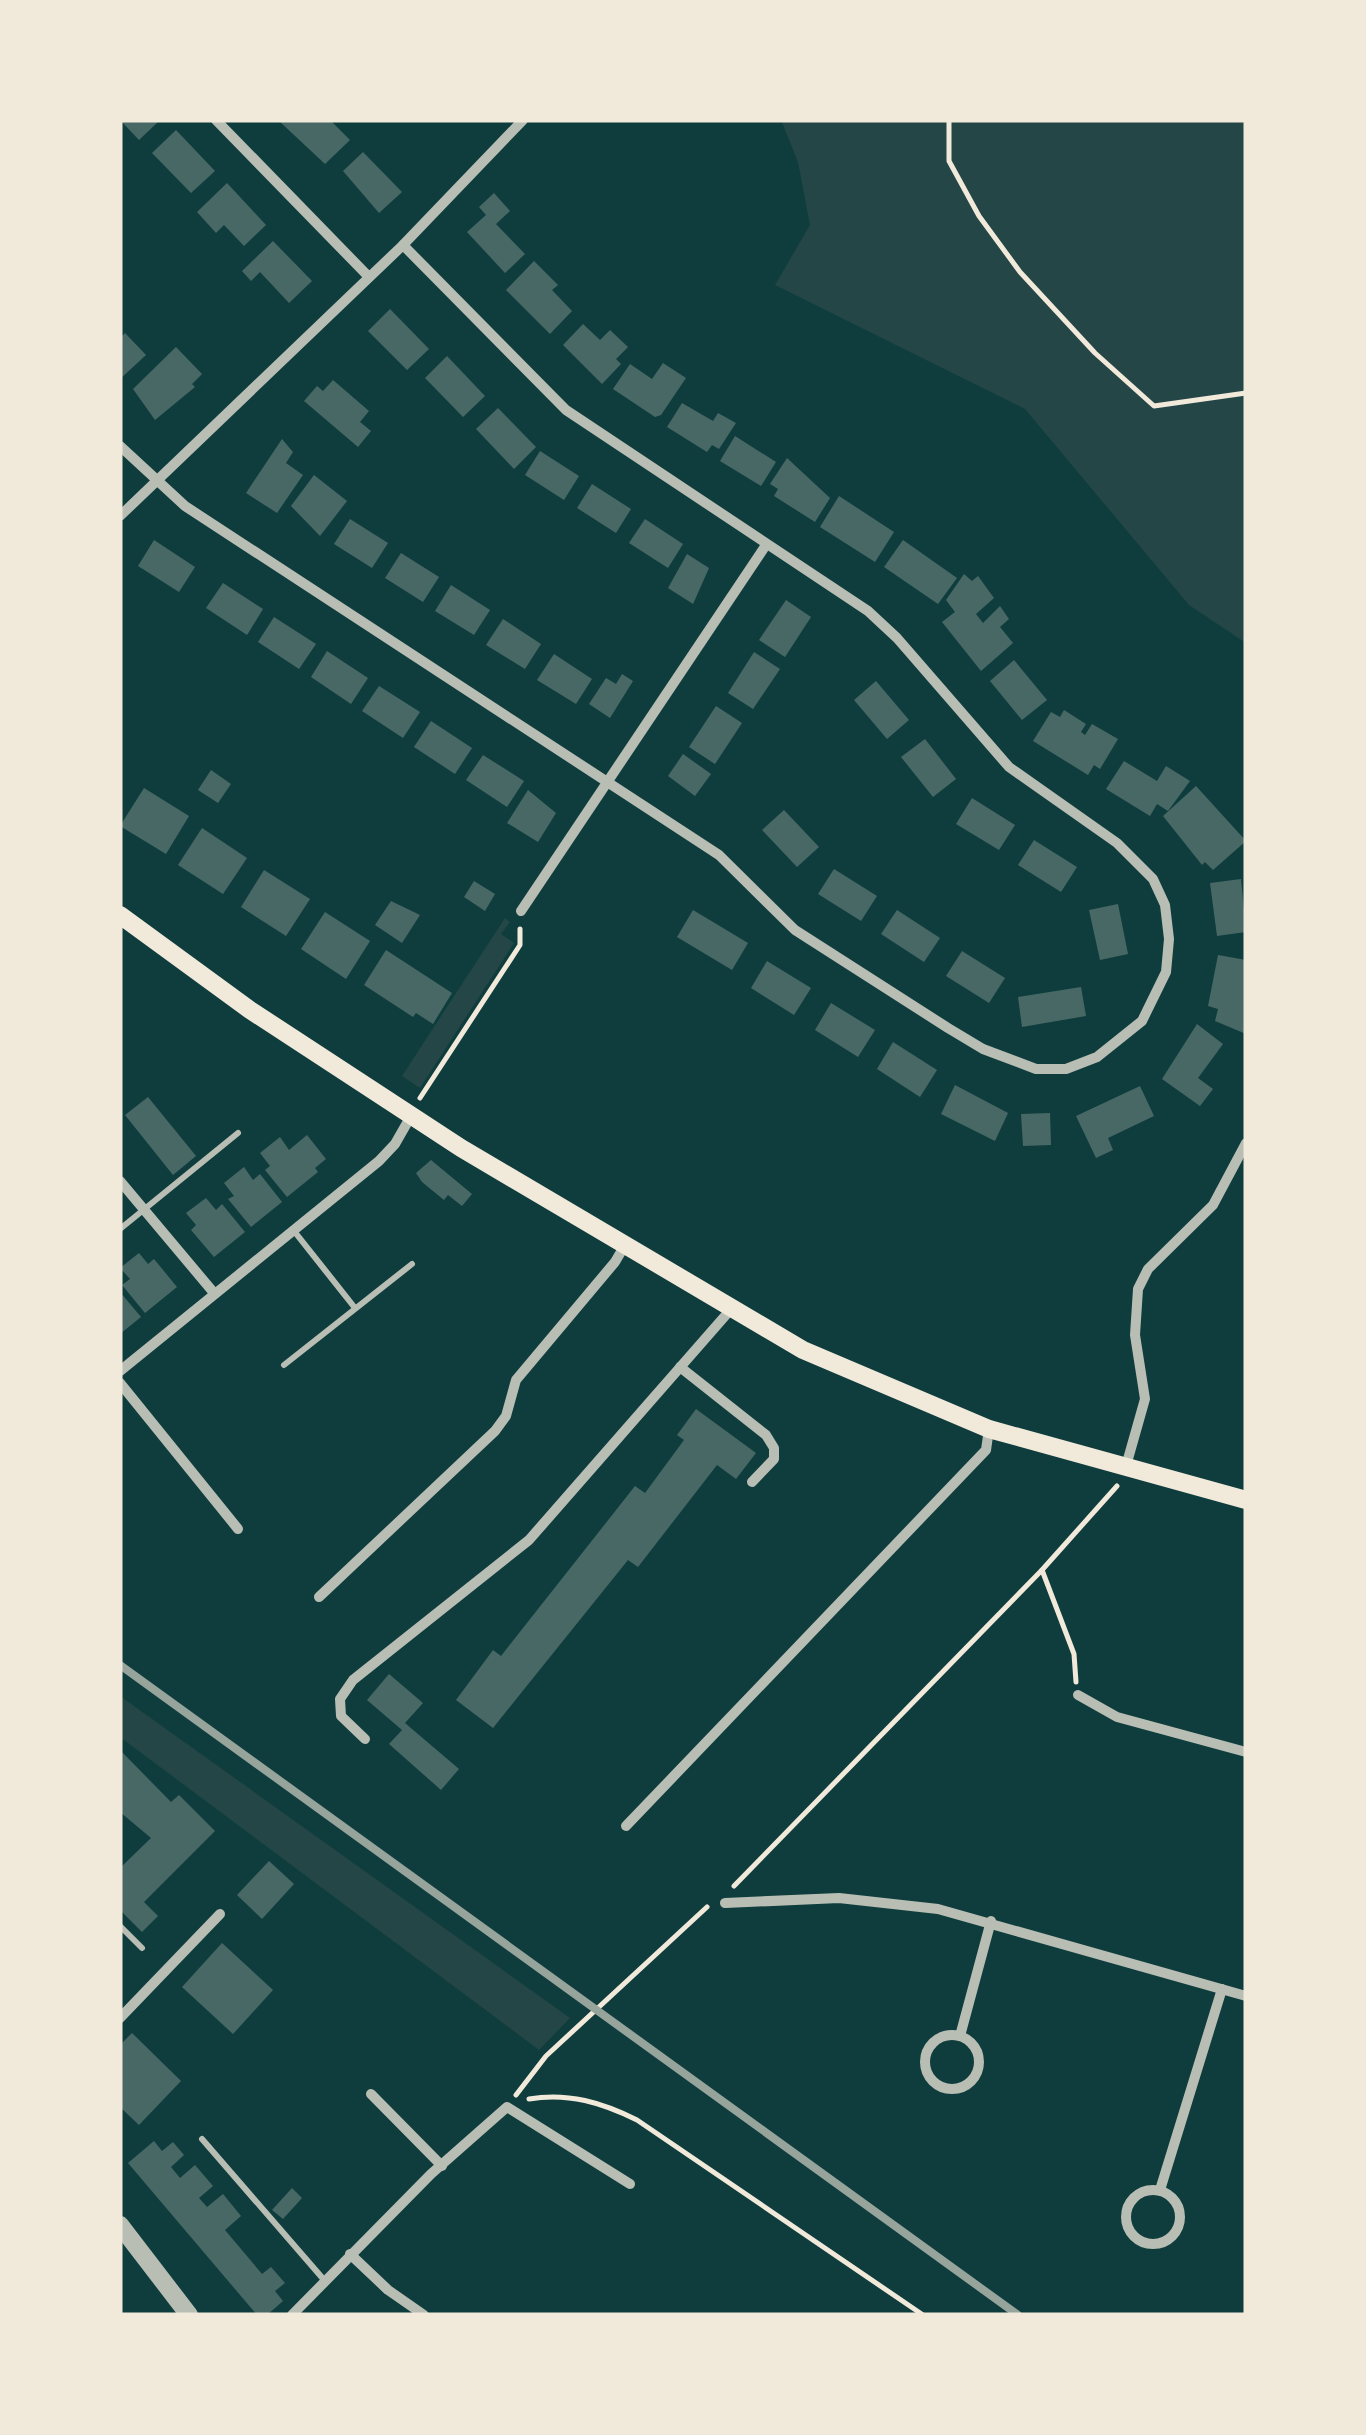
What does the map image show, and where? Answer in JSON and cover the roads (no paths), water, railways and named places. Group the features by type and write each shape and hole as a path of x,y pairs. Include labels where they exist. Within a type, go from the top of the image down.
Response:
{"main road":[{"path":"120,914 234,998 410,1116 803,1350 989,1429 1246,1500"}],"street":[{"path":"216,120 368,275"},
{"path":"120,516 368,275 404,245 523,120"},
{"path":"120,446 155,482 719,855 812,942 982,1049 1036,1069 1066,1069 1113,1047 1142,1021 1156,1000 1166,972 1170,939 1164,905 1153,880 1118,843 1009,768 897,638 868,611 566,410 404,245"},
{"path":"521,911 605,780 766,545"},
{"path":"120,1370 388,1152 410,1116"},
{"path":"1126,1466 1146,1398 1135,1335 1138,1289 1148,1270 1213,1205 1246,1144"},
{"path":"120,1180 214,1293"},
{"path":"319,1598 495,1431 506,1416 516,1380 625,1245"},
{"path":"365,1739 340,1716 340,1700 352,1680 394,1644 503,1565 732,1308"},
{"path":"680,1367 766,1435 774,1448 774,1459 752,1482"},
{"path":"120,1384 238,1529"},
{"path":"626,1826 986,1450 989,1429"},
{"path":"1078,1695 1118,1717 1246,1752"},
{"path":"722,1899 886,1901 991,1922 1246,1996"},
{"path":"120,2018 220,1914"},
{"path":"960,2036 991,1922"},
{"path":"1160,2190 1222,1989"},
{"path":"960,2036 974,2047 979,2065 964,2086 946,2088 927,2072 926,2055 935,2041 960,2036"},
{"path":"371,2094 442,2166"},
{"path":"292,2315 350,2254 508,2107 630,2184"},
{"path":"1160,2190 1174,2199 1180,2224 1172,2238 1147,2244 1131,2234 1126,2216 1141,2192 1160,2190"},
{"path":"120,2225 187,2314"},
{"path":"350,2254 388,2290 424,2315"}],"lane":[{"path":"120,1230 238,1134"},
{"path":"293,1230 355,1308"},
{"path":"284,1365 412,1264"},
{"path":"120,1926 142,1948"},
{"path":"202,2139 326,2280"}],"railway":[{"path":"120,1665 1018,2315"}]}
